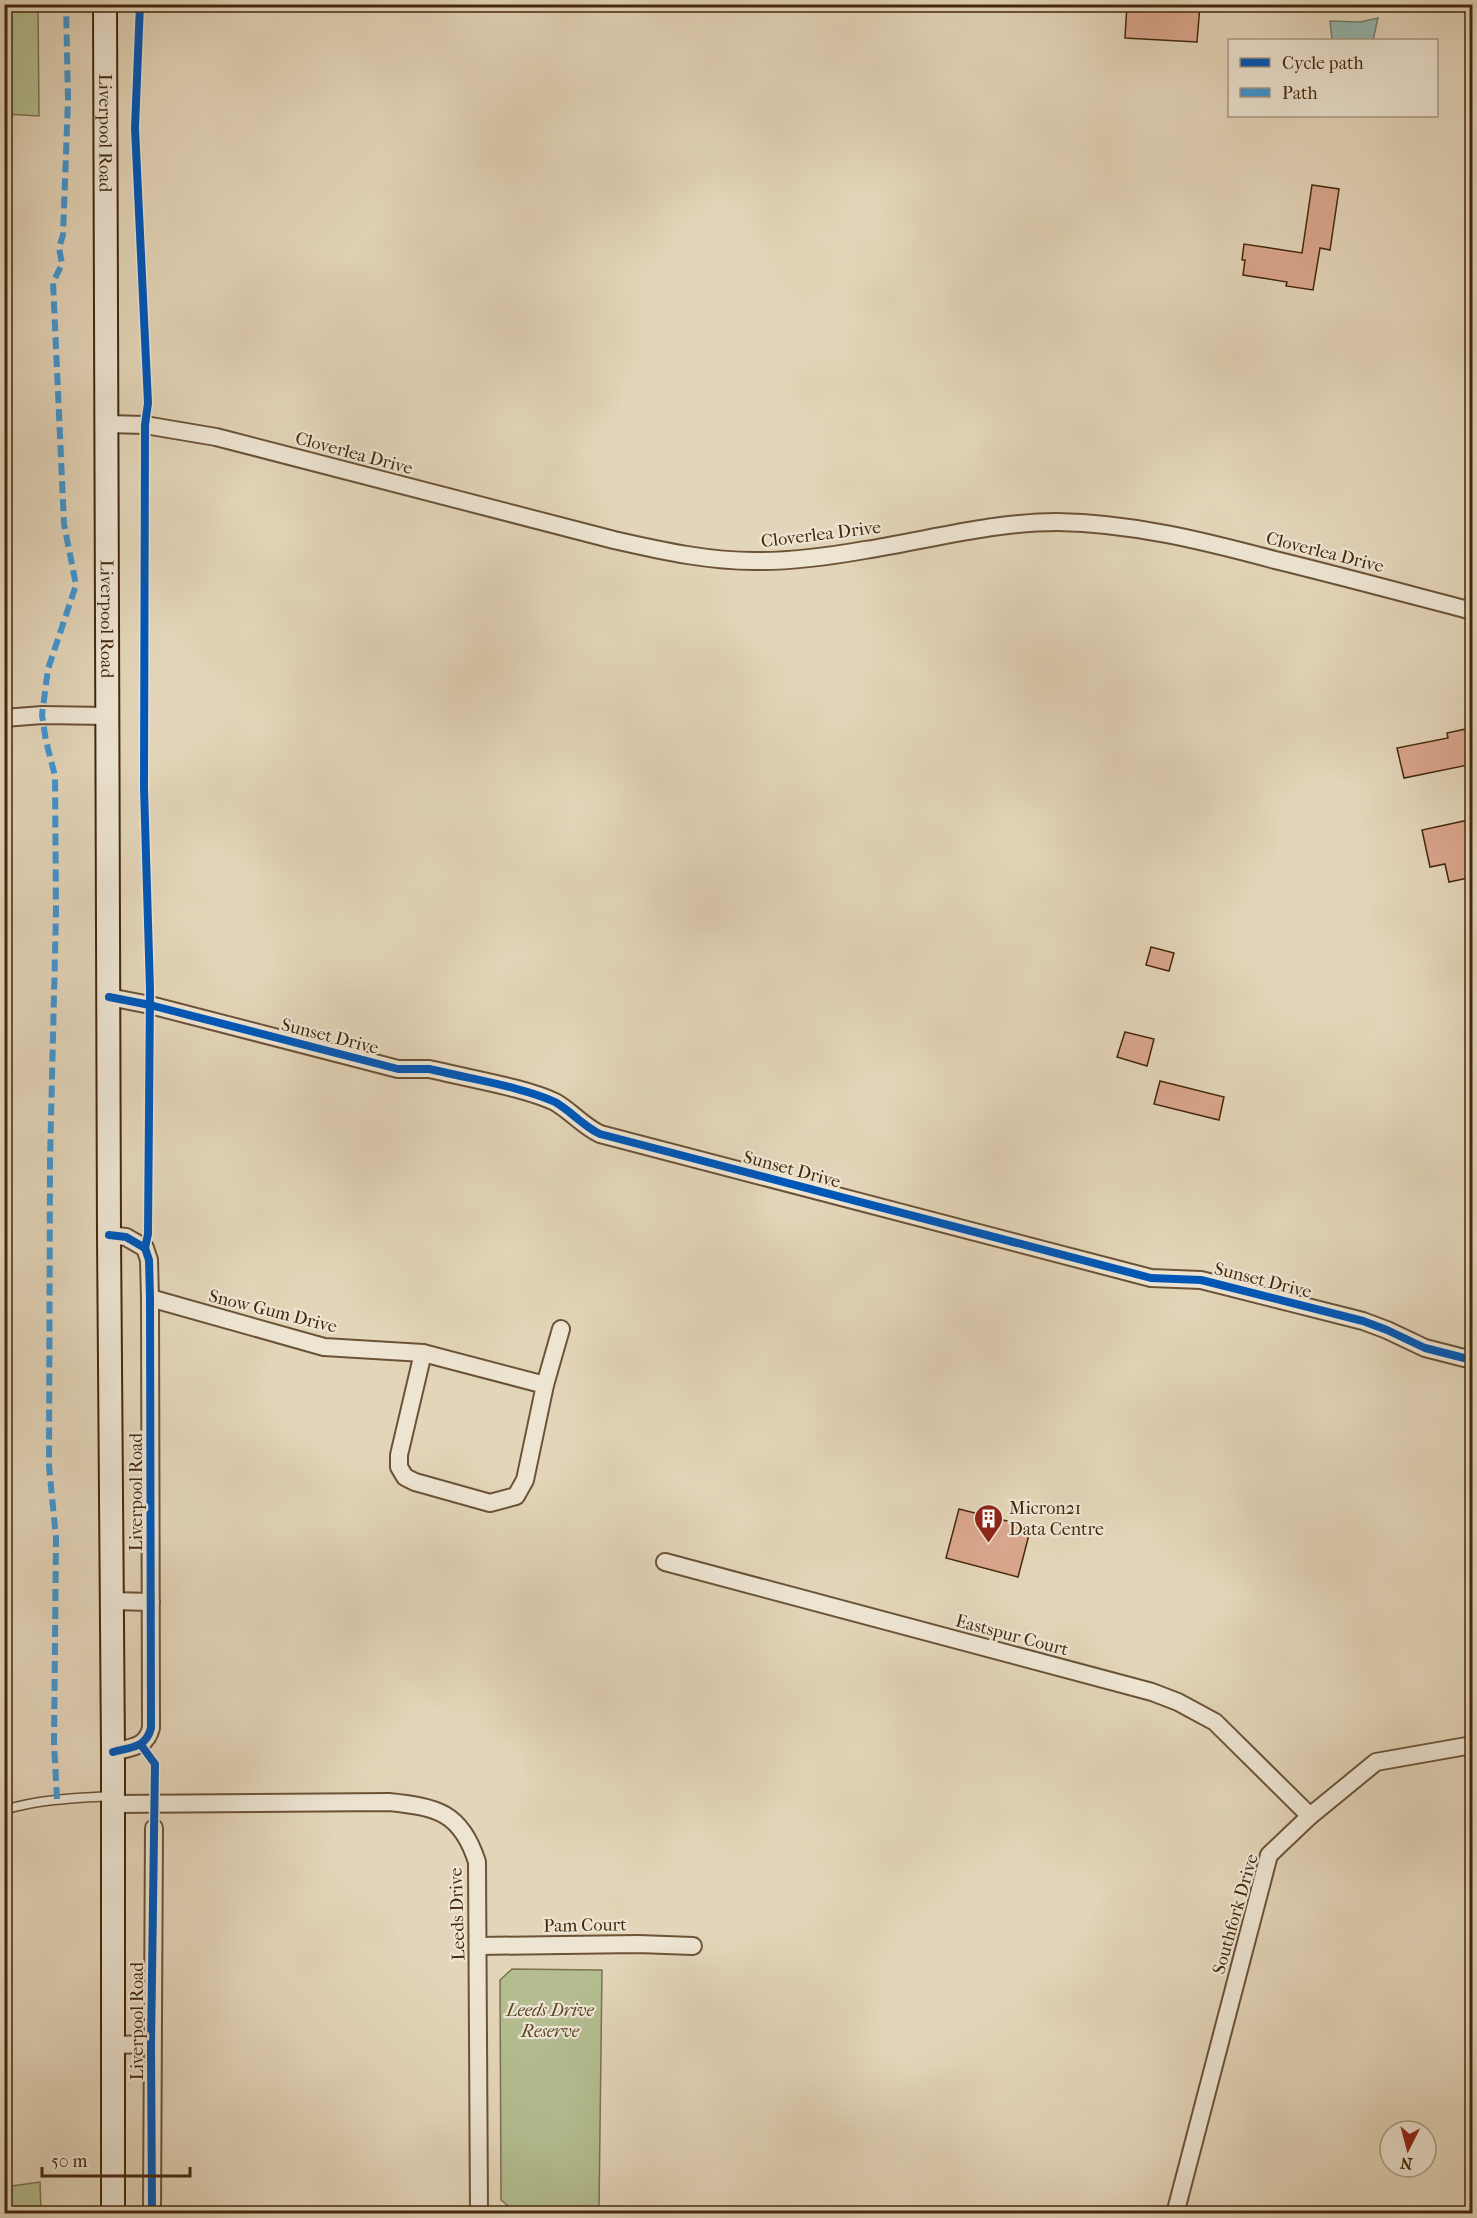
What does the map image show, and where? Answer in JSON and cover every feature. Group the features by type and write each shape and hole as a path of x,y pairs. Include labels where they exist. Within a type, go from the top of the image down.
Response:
{"main road":[{"name":"Liverpool Road","path":"105,4 113,1752 112,2214"}],"street":[{"name":"Cloverlea Drive","path":"107,424 145,425 216,437 614,540 659,550 709,557 761,561 810,558 1005,525 1056,522 1100,524 1184,537 1473,610"},
{"path":"4,718 107,716"},
{"name":"Sunset Drive","path":"109,997 398,1069 429,1069 540,1096 561,1106 587,1128 600,1134 1151,1278 1201,1280 1340,1316 1387,1330 1425,1348 1473,1360"},
{"name":"Liverpool Road","path":"109,1234 126,1237 146,1248 149,1260 150,1298 151,1728 148,1738 141,1745 113,1752"},
{"name":"Snow Gum Drive","path":"150,1298 324,1347 423,1353 545,1385"},
{"path":"423,1353 399,1455 399,1467 405,1477 415,1482 490,1503 516,1496 525,1480 545,1385 561,1329"},
{"name":"Eastspur Court","path":"665,1562 1152,1692 1178,1702 1215,1722 1310,1816"},
{"path":"112,1601 152,1602"},
{"name":"Southfork Drive","path":"1175,2214 1269,1855 1310,1816 1376,1762 1473,1745"},
{"name":"Leeds Drive","path":"113,1800 389,1802 424,1805 443,1814 458,1826 471,1844 477,1862 479,2214"},
{"name":"Liverpool Road","path":"152,2214 151,2044 154,1828"},
{"name":"Pam Court","path":"478,1946 638,1944 693,1946"},
{"path":"113,2045 151,2044"}],"lane":[{"path":"4,1810 28,1803 57,1799 113,1800"}],"green space":[{"path":"4,5 38,5 39,116 5,114"},
{"name":"Leeds Drive Reserve","path":"512,1969 602,1970 599,2210 512,2209 501,2200 500,1980"},
{"path":"40,2182 41,2213 5,2213 5,2187"}],"water":[{"path":"1378,18 1373,39 1332,39 1330,21 1360,22"}],"building":[{"path":"1127,4 1200,5 1197,42 1125,38"},
{"path":"1312,185 1339,189 1330,250 1320,248 1313,290 1286,286 1287,282 1243,275 1244,244 1302,253"},
{"path":"1470,728 1473,764 1404,778 1397,748 1448,738 1447,733"},
{"path":"1473,819 1473,877 1449,882 1445,864 1430,867 1422,830"},
{"path":"1151,947 1174,953 1169,971 1146,965"},
{"path":"1125,1032 1154,1039 1147,1066 1117,1057"},
{"path":"1160,1081 1224,1097 1219,1120 1154,1104"},
{"name":"Micron21 Data Centre","path":"959,1509 1031,1527 1018,1577 946,1558"}],"marked path":[{"path":"57,1799 54,1743 56,1538 49,1466 50,1160 56,913 55,776 42,715 48,669 76,585 64,524 53,282 62,264 59,248 63,235 68,100 66,4"}],"cycle path":[{"path":"140,4 135,128 148,403 145,425 144,788 150,990 148,1234 145,1248"},
{"path":"109,997 150,1005 398,1069 429,1069 515,1088 555,1102 600,1134 1151,1278 1201,1280 1363,1321 1425,1348 1472,1360"},
{"path":"109,1235 126,1237 145,1248 149,1260 150,1298 151,1728 149,1735 142,1743 113,1752"},
{"path":"141,1745 155,1764 151,2044 152,2214"}],"place":[{"name":"Micron21 Data Centre","path":"988,1544"}]}
